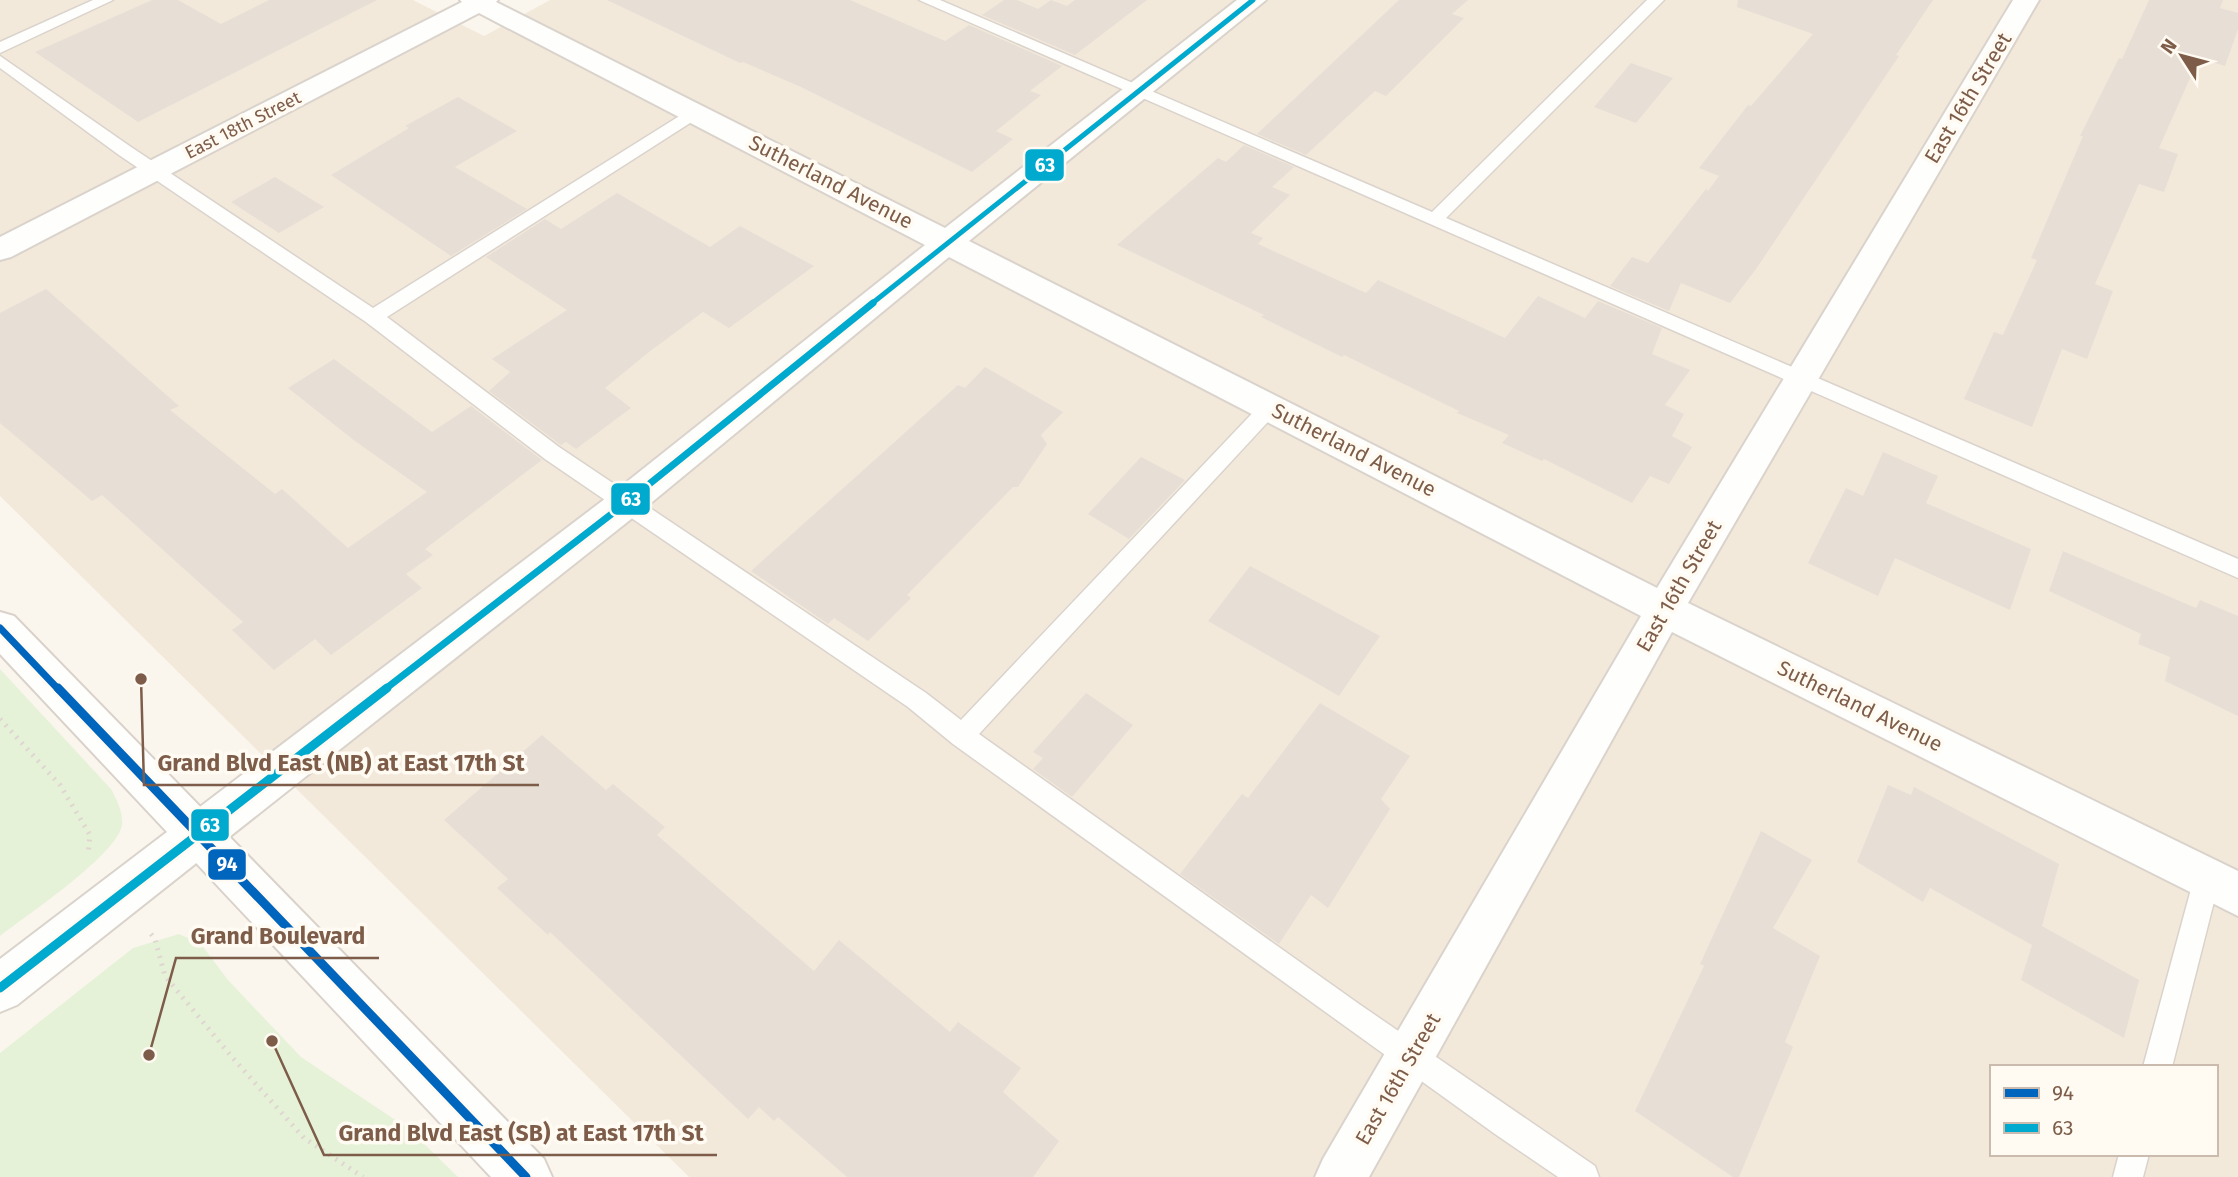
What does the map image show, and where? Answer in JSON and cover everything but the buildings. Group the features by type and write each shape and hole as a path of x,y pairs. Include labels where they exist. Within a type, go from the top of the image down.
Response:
{"street":[{"path":"0,988 627,502 949,241 1253,0"},
{"name":"East 16th Street","path":"1341,1177 1665,610 2026,0"},
{"name":"Sutherland Avenue","path":"479,1 1665,610 2238,894"},
{"name":"East 18th Street","path":"0,250 479,1"},
{"path":"0,628 526,1177"}],"lane":[{"path":"0,48 105,0"},
{"path":"927,0 2238,569"},
{"path":"1435,219 1656,0"},
{"path":"0,61 155,171 373,317 552,453 917,700 962,736 1314,986 1410,1059 1584,1177"},
{"path":"373,317 695,113"},
{"path":"962,736 1270,407"},
{"path":"2159,1065 2207,878"},
{"path":"2128,1177 2133,1156"}],"path":[{"path":"0,719 60,785 90,835 88,862"},
{"path":"155,939 165,976 231,1056 304,1138 363,1177"}],"shaded area":[{"path":"0,0 413,0 484,36 550,0 2238,0 2238,1177 689,1177 0,496"}],"green space":[{"path":"0,669 111,789 119,806 122,825 117,837 88,868 0,936"},
{"path":"179,934 201,944 228,980 301,1057 409,1129 458,1177 0,1177 0,1053 133,948"}],"transit line":[{"name":"63","path":"0,988 627,502 974,221 1253,0"},
{"name":"94","path":"0,628 526,1177"}],"place":[{"name":"Grand Blvd East (NB) at East 17th St","path":"141,679"},
{"name":"Grand Blvd East (SB) at East 17th St","path":"272,1041"},
{"name":"Grand Boulevard","path":"149,1055"}]}
